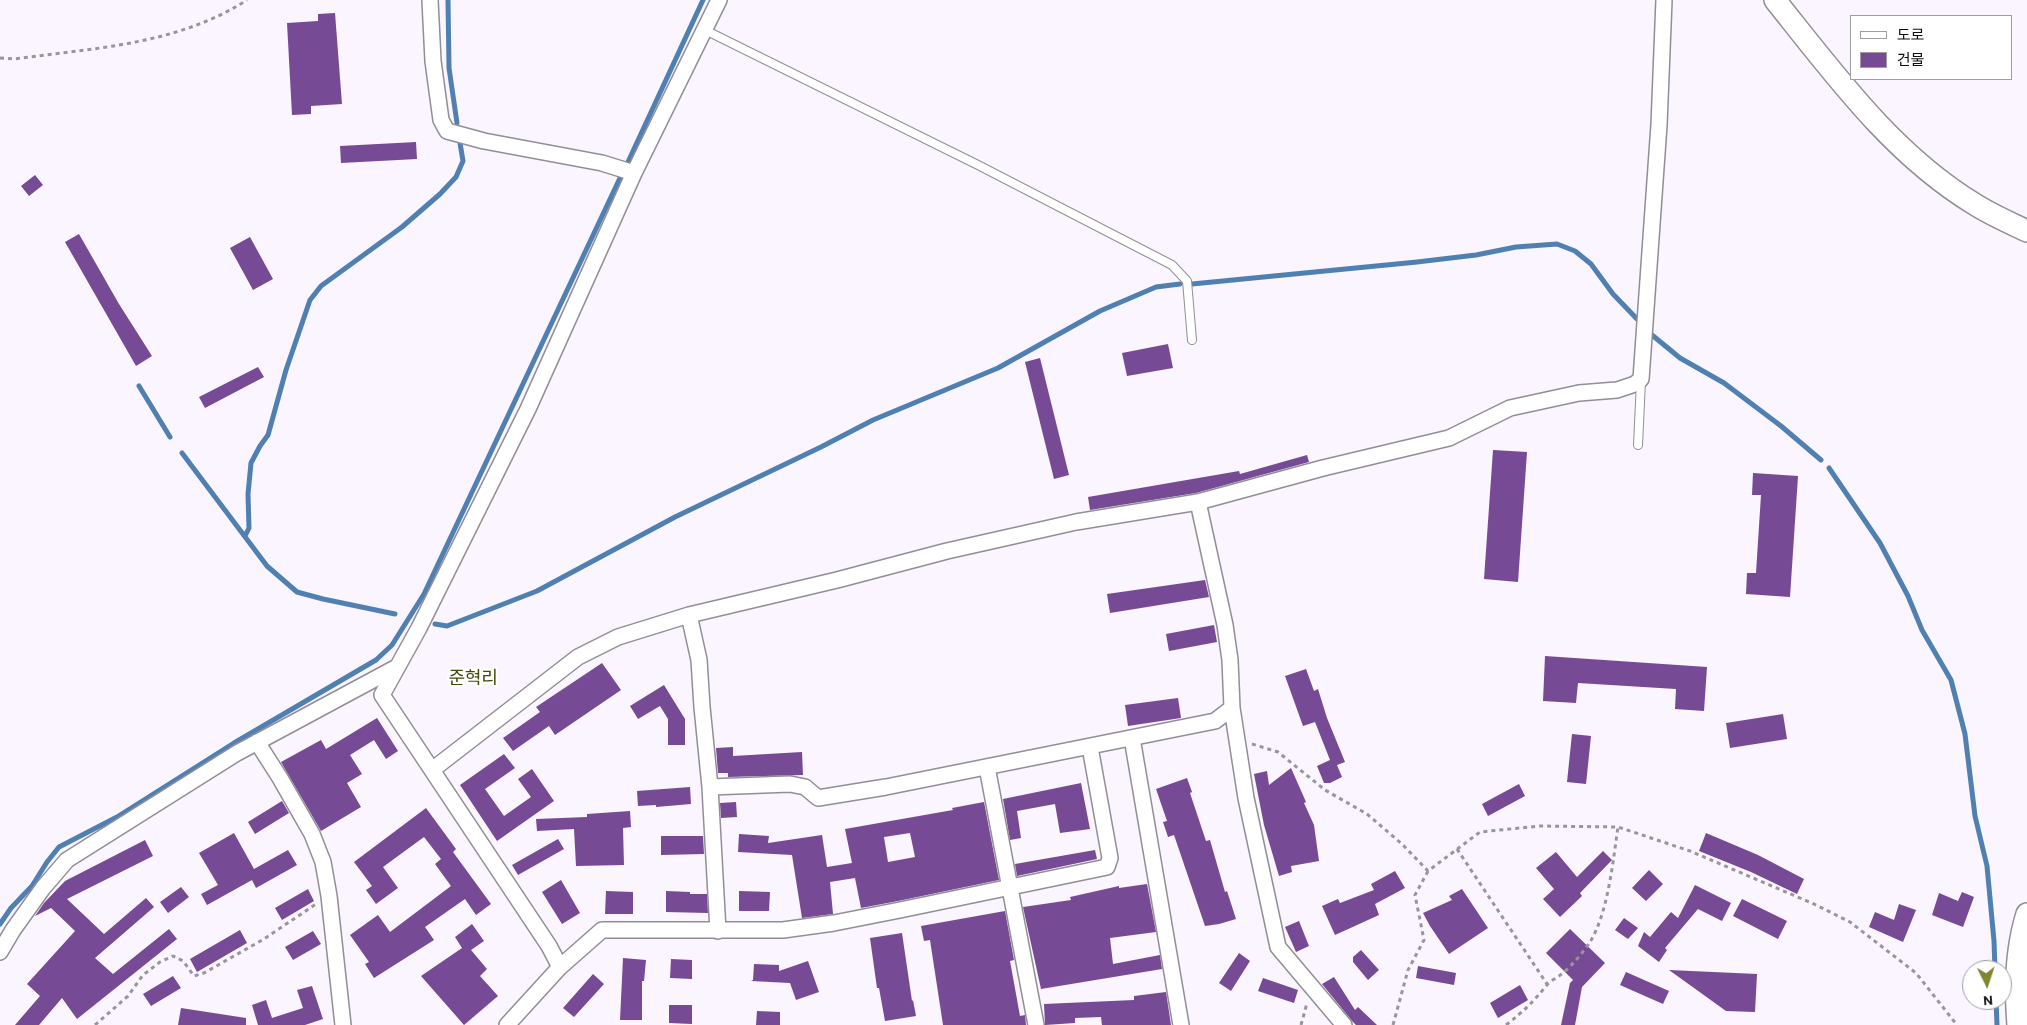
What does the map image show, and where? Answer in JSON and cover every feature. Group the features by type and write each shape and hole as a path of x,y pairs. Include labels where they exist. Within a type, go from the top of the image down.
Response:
{"main road":[{"path":"1775,0 1858,103 1919,163 1976,206 2027,231"},
{"path":"2018,1025 2017,980 2021,933 2027,914"}],"street":[{"path":"430,0 433,62 441,120 447,131 484,141 602,163 634,173"},
{"path":"560,967 549,946 382,695 419,628 528,409 634,173 719,0"},
{"path":"432,770 578,657 618,637 689,614 837,580 946,551 1076,522 1198,502 1323,468 1449,438 1510,408 1579,394 1617,390 1635,384 1641,379 1658,125 1664,0"},
{"path":"1198,502 1225,625 1230,660 1232,708 1237,742 1255,843 1278,947 1344,1025"},
{"path":"689,614 699,660 710,787 718,931"},
{"path":"0,952 43,888 67,860 257,742 397,667"},
{"path":"710,787 790,784 805,787 818,798 987,767 1215,721 1232,708"},
{"path":"1132,738 1180,1025"},
{"path":"257,742 312,834 323,862 330,896 343,1025"},
{"path":"507,1025 560,967 602,930 783,930 834,923 1107,867 1110,858 1090,747"},
{"path":"987,767 1036,1025"}],"lane":[{"path":"705,30 978,165 1172,266 1187,281 1192,340"},
{"path":"1638,445 1641,379"}],"path":[{"path":"0,58 14,59 139,42 190,29 247,0"},
{"path":"1237,742 1255,744 1278,752 1325,790 1367,814 1402,844 1428,871"},
{"path":"1393,1025 1408,970 1424,940 1415,895 1428,871 1480,832 1540,826 1618,827 1690,851 1814,904 1850,922 1916,973 1957,1025"},
{"path":"1506,1025 1532,1005 1548,984 1576,959 1590,942 1599,923 1618,827"},
{"path":"1457,849 1548,984"},
{"path":"95,1025 128,996 143,975 160,962 173,956 184,961 194,976 204,973 264,939 330,896"}],"building":[{"path":"335,13 342,104 311,106 311,114 292,115 287,23 318,21 318,14"},
{"path":"416,142 417,159 341,163 340,146"},
{"path":"35,175 43,185 29,196 21,186"},
{"path":"79,234 119,304 152,356 136,366 65,242"},
{"path":"250,237 273,279 253,290 230,248"},
{"path":"1168,344 1173,368 1127,376 1122,353"},
{"path":"1040,358 1069,475 1054,479 1025,362"},
{"path":"258,367 264,377 205,408 199,397"},
{"path":"1493,450 1527,452 1518,582 1484,579"},
{"path":"1307,455 1309,462 1196,493 1090,510 1088,497 1239,471 1240,474"},
{"path":"1753,473 1798,476 1790,597 1746,594 1747,573 1756,573 1761,495 1752,495"},
{"path":"1205,580 1209,597 1110,613 1107,594"},
{"path":"1214,625 1217,642 1169,651 1166,634"},
{"path":"1545,656 1707,667 1704,711 1675,709 1676,689 1578,683 1576,703 1543,701"},
{"path":"602,663 621,690 555,735 549,726 513,751 503,738 540,712 536,707"},
{"path":"1306,669 1314,691 1318,689 1327,718 1345,762 1337,765 1342,777 1330,783 1324,783 1317,766 1330,760 1315,722 1303,726 1285,676"},
{"path":"664,685 685,719 685,745 668,745 668,719 660,706 638,719 630,706"},
{"path":"1178,698 1181,718 1128,726 1125,705"},
{"path":"1783,714 1787,739 1730,748 1726,723"},
{"path":"377,718 398,751 386,759 374,740 350,755 362,774 347,783 361,807 321,831 281,762 321,740 326,749"},
{"path":"1572,734 1591,736 1586,784 1567,782"},
{"path":"733,747 733,756 802,752 803,775 728,777 728,773 718,773 716,748"},
{"path":"504,754 515,768 485,789 504,816 531,797 518,779 532,769 554,801 497,841 460,785"},
{"path":"1291,768 1314,825 1319,861 1291,866 1292,872 1279,876 1264,825 1254,774 1267,771 1269,785"},
{"path":"1187,778 1206,841 1210,840 1225,892 1227,891 1236,919 1219,924 1205,926 1174,835 1168,837 1163,822 1167,821 1156,789"},
{"path":"1081,783 1090,829 1060,833 1055,804 1017,811 1021,838 1010,840 1003,799"},
{"path":"1519,784 1525,796 1488,816 1482,804"},
{"path":"690,787 691,804 656,807 656,805 638,806 637,791"},
{"path":"282,801 289,813 255,834 248,822"},
{"path":"736,802 737,817 721,818 720,803"},
{"path":"984,802 999,880 861,908 855,878 830,882 833,914 802,918 792,855 738,852 739,834 769,836 768,843 822,835 827,867 852,863 845,829 953,810 952,808","holes":["910,833 915,857 888,862 884,837"]},
{"path":"426,808 456,849 453,852 491,904 476,915 465,899 425,927 434,940 374,978 365,964 369,962 350,935 378,915 390,932 451,886 435,864 441,859 424,837 383,867 398,888 376,904 366,890 372,886 354,862"},
{"path":"630,811 631,827 623,828 624,865 576,866 574,829 537,831 536,819 587,817 587,814"},
{"path":"234,833 254,869 288,850 297,865 256,888 252,880 207,905 201,894 218,885 199,853"},
{"path":"1706,833 1758,855 1804,879 1797,894 1751,872 1699,851"},
{"path":"661,836 703,836 704,854 661,855"},
{"path":"558,839 564,849 518,875 512,865"},
{"path":"145,840 153,856 67,899 104,934 146,898 154,907 95,958 113,974 169,929 177,939 77,1019 62,998 39,1025 15,1025 40,996 27,984 75,931 51,908 35,916 44,903 65,881"},
{"path":"1095,850 1097,859 1017,876 1015,864"},
{"path":"1603,851 1612,860 1580,893 1582,896 1560,917 1543,899 1554,889 1536,868 1556,852 1577,877"},
{"path":"1649,870 1663,884 1646,901 1632,888"},
{"path":"1395,871 1405,888 1375,904 1379,915 1335,935 1322,906 1338,899 1340,903 1374,890 1371,884"},
{"path":"561,880 580,913 562,924 542,892"},
{"path":"1147,884 1156,932 1110,938 1113,964 1160,955 1162,969 1041,989 1023,907 1071,900 1070,897 1119,886 1119,888"},
{"path":"1695,885 1731,903 1722,921 1698,909 1665,948 1667,950 1659,962 1638,946 1644,932 1650,937 1671,912 1678,918"},
{"path":"181,887 189,897 168,913 160,902"},
{"path":"308,889 314,901 282,920 275,908"},
{"path":"1462,889 1488,928 1449,954 1423,913 1452,900 1449,896"},
{"path":"606,891 633,892 633,914 605,914"},
{"path":"666,891 707,894 708,913 666,912"},
{"path":"739,891 770,892 769,911 739,911"},
{"path":"1962,892 1974,897 1963,927 1932,915 1939,893 1958,901"},
{"path":"1742,899 1787,921 1778,939 1733,916"},
{"path":"1899,904 1916,910 1903,942 1869,927 1875,912 1894,920"},
{"path":"1005,911 1014,960 1010,961 1020,1016 1025,1015 1026,1025 943,1025 930,940 924,941 921,926"},
{"path":"1624,918 1638,928 1628,939 1615,930"},
{"path":"1299,921 1309,946 1296,952 1285,927"},
{"path":"472,924 484,941 471,950 487,969 480,976 498,996 464,1025 421,976 462,948 455,937"},
{"path":"1570,929 1605,963 1582,987 1575,1025 1561,1025 1570,983 1573,980 1546,953"},
{"path":"240,930 247,943 197,972 190,959"},
{"path":"313,931 321,944 293,960 285,947"},
{"path":"902,933 916,1016 885,1021 879,988 877,988 870,938"},
{"path":"1361,950 1379,970 1368,980 1353,962 1353,957"},
{"path":"1239,953 1250,961 1231,991 1219,983"},
{"path":"623,958 646,960 644,981 642,981 642,1020 620,1020"},
{"path":"671,959 692,960 692,979 670,978"},
{"path":"808,961 819,992 796,1000 790,983 751,981 753,980 754,964 779,965 779,971"},
{"path":"1418,966 1456,973 1454,985 1416,978"},
{"path":"1669,970 1757,974 1755,1012 1726,1011"},
{"path":"1626,972 1669,991 1663,1004 1620,985"},
{"path":"593,974 604,984 574,1017 563,1008"},
{"path":"173,976 181,988 151,1006 143,994"},
{"path":"1334,977 1355,1010 1358,1007 1377,1025 1356,1025 1353,1022 1322,984"},
{"path":"1263,978 1298,990 1294,1003 1258,991"},
{"path":"1520,985 1528,1000 1498,1018 1490,1003"},
{"path":"312,986 323,1019 305,1025 258,1025 252,1005 266,1000 272,1018 303,1008 297,990"},
{"path":"1166,992 1171,1025 1102,1025 1101,1017 1075,1018 1075,1023 1045,1025 1044,1004 1134,1000 1134,996"},
{"path":"669,1005 692,1005 692,1024 669,1023"},
{"path":"181,1008 246,1018 246,1025 178,1025"},
{"path":"757,1011 780,1012 780,1025 756,1025"}],"waterway":[{"path":"448,0 449,68 457,123"},
{"path":"628,162 703,0"},
{"path":"245,536 249,528 248,494 251,463 268,435 286,370 310,300 321,286 402,227 440,194 456,177 463,161 460,143"},
{"path":"0,924 11,908 32,886 59,847 117,817 234,743 376,660 392,645 424,594 620,178"},
{"path":"1192,284 1417,262 1476,255 1516,247 1557,244 1575,251 1591,264 1613,294 1637,319"},
{"path":"435,624 447,626 537,591 675,517 873,420 998,368 1100,311 1156,287 1180,284"},
{"path":"1652,335 1680,358 1724,383 1781,426 1821,460"},
{"path":"139,386 170,437"},
{"path":"182,453 267,566 297,592 395,614"},
{"path":"1829,468 1880,543 1908,596 1922,630 1951,680 1965,734 1975,816 1987,866 1995,960"},
{"path":"1996,1010 1997,1025"}],"district":[{"name":"준혁리","path":"473,680"}]}
